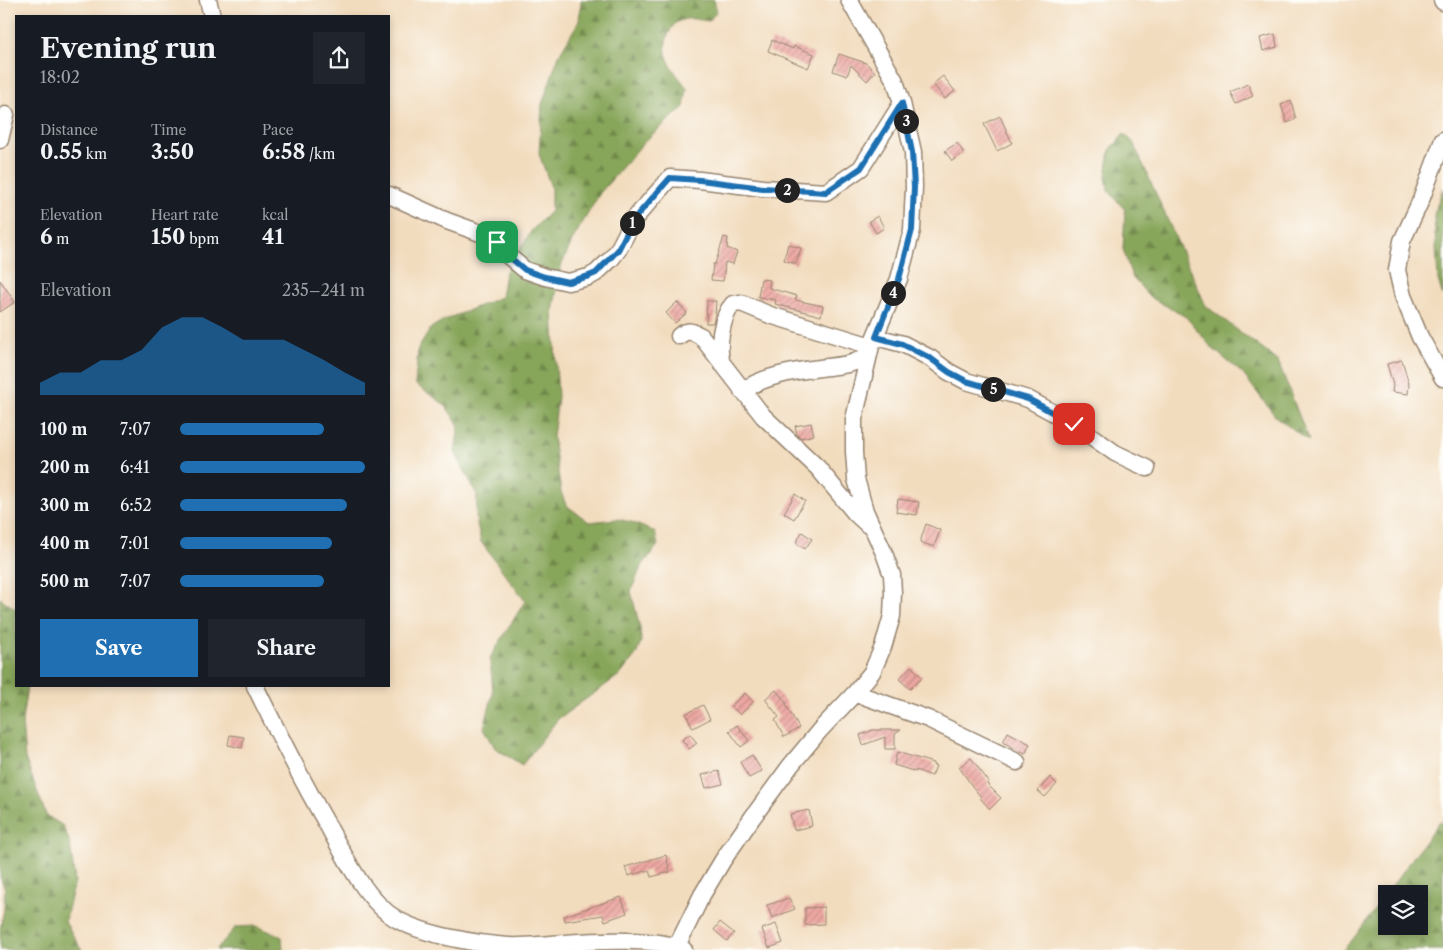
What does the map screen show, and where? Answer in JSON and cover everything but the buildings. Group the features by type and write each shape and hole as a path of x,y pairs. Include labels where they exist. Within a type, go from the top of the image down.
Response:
{"street":[{"path":"208,0 212,15"},
{"path":"255,687 296,769 352,869 377,903 398,920 429,932 510,946 584,942 649,942 674,948 723,860 752,818 797,758 872,672 883,647 892,616 892,575 865,511 856,479 854,419 872,346 899,279 912,230 914,187 912,152 902,103 895,81 849,0"},
{"path":"390,195 447,221 484,234 497,242 506,254 525,270 568,282 596,273 611,259 618,250 634,219 670,178 763,188 826,192 861,168 902,103"},
{"path":"3,111 15,127"},
{"path":"0,140 3,111"},
{"path":"1443,140 1421,200 1402,241 1397,270 1403,296 1420,337 1443,378"},
{"path":"722,364 719,355 722,330 728,309 732,304 741,303 872,346 902,344 930,358 949,372 966,381 1028,399 1074,424 1114,453 1147,468"},
{"path":"679,336 684,332 692,331 700,336 763,416 818,468 855,513 872,529"},
{"path":"742,391 757,382 776,376 854,362 872,346"},
{"path":"855,693 928,720 1017,762"}],"green space":[{"path":"581,0 714,0 717,11 709,21 685,19 677,22 671,29 665,48 669,62 687,88 684,107 645,141 600,193 573,239 561,266 553,312 558,397 553,437 561,492 566,505 589,522 617,519 631,522 655,532 658,545 641,567 631,591 640,628 641,641 637,653 621,674 558,719 522,765 495,748 484,728 493,693 490,658 525,601 481,542 476,519 477,495 455,452 459,426 445,405 415,384 418,349 431,328 442,321 501,297 505,273 532,230 551,211 551,187 539,154 542,104 559,55 579,21"},
{"path":"1124,134 1133,142 1206,306 1278,361 1309,441 1276,417 1243,374 1212,348 1186,317 1150,297 1132,277 1123,249 1125,210 1108,190 1106,176 1110,150"},
{"path":"1443,188 1443,297 1438,280 1434,214"},
{"path":"0,598 15,608 15,687 27,687 22,721 25,758 46,815 63,826 70,843 75,881 65,922 82,950 0,950 0,930 4,910 5,889 0,877"},
{"path":"1440,821 1443,824 1443,950 1343,950 1378,905 1378,935 1428,935 1428,885 1393,885"},
{"path":"257,926 282,937 283,950 216,950 236,927"}],"route":[{"path":"497,242 506,254 525,270 568,282 582,279 596,273 611,259 618,250 634,219 670,178 763,188 826,192 861,168 902,103 912,152 914,187 912,230 899,279 876,337 902,344 930,358 949,372 966,381 1028,399 1074,424"}]}
